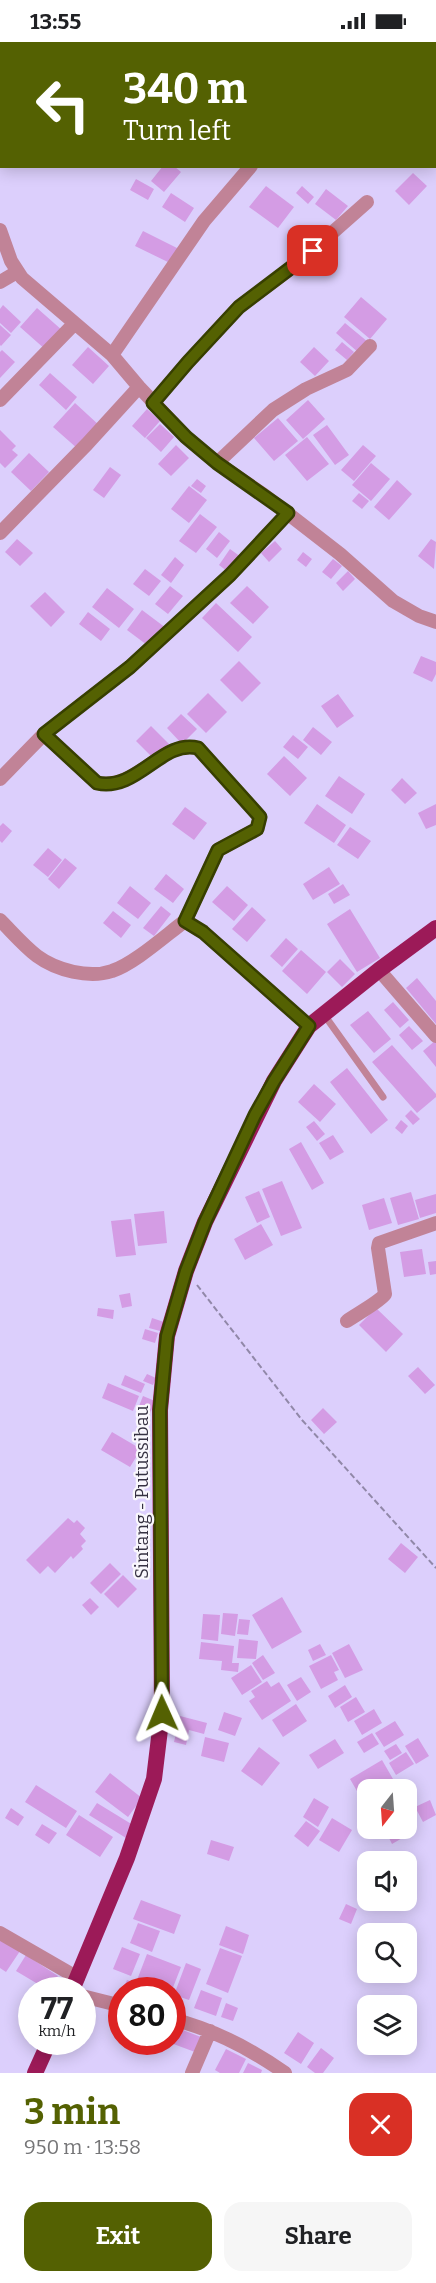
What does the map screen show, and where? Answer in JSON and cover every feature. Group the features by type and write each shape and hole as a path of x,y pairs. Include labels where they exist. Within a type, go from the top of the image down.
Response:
{"highway":[{"name":"Sintang - Putussibau","path":"78,1977 127,1858 154,1779 162,1713 161,1388 167,1336 186,1271 205,1222 255,1115 309,1026 436,928"},
{"path":"34,2073 43,2055"}],"street":[{"path":"112,355 204,221 249,168"},
{"path":"153,403 239,307 298,263 367,202"},
{"path":"0,230 4,247 6,277 74,324 112,355 186,437 217,463 288,513 340,554 393,601 413,613 436,622"},
{"path":"0,400 74,324"},
{"path":"217,463 273,410 306,389 347,370 370,346"},
{"path":"0,533 139,387"},
{"path":"0,779 44,734 130,667 230,575 288,513"},
{"path":"0,920 37,956 56,966 78,972 111,972 123,966 185,921 218,850 257,829 260,817 198,748 189,746 175,750 128,779 107,785 97,783 44,734"},
{"path":"185,921 203,932 309,1026"},
{"path":"379,970 436,1036"},
{"path":"347,1321 364,1308 382,1299 385,1294 378,1248 380,1243 436,1223"},
{"path":"0,1933 65,1977"},
{"path":"186,2023 210,2031 238,2045 285,2073"},
{"path":"192,2073 210,2031"}],"lane":[{"path":"323,1014 383,1097"}],"path":[{"path":"186,1271 302,1420 436,1568"}],"building":[{"path":"161,168 176,168 181,172 164,192 151,181"},
{"path":"413,173 427,186 409,205 395,191"},
{"path":"136,179 154,189 148,200 130,190"},
{"path":"266,186 294,207 278,228 249,207"},
{"path":"302,186 314,197 308,204 296,193"},
{"path":"326,189 348,206 336,220 315,204"},
{"path":"171,193 194,208 185,222 162,207"},
{"path":"143,231 181,250 174,265 135,246"},
{"path":"361,297 387,319 370,339 344,317"},
{"path":"3,305 21,322 11,333 0,323 0,309"},
{"path":"37,308 63,331 46,350 20,327"},
{"path":"345,323 368,342 359,353 336,333"},
{"path":"0,325 11,335 1,346 0,345"},
{"path":"342,342 354,352 347,360 335,350"},
{"path":"88,347 109,366 93,384 72,365"},
{"path":"314,347 329,361 315,376 300,362"},
{"path":"2,350 15,362 0,378 0,352"},
{"path":"50,373 77,397 66,410 39,385"},
{"path":"308,400 325,419 303,439 286,420"},
{"path":"75,403 100,426 78,449 53,427"},
{"path":"147,409 160,421 145,438 132,426"},
{"path":"278,418 298,441 274,461 254,438"},
{"path":"160,424 174,437 161,452 146,438"},
{"path":"327,425 349,455 335,465 313,435"},
{"path":"0,430 16,446 12,450 18,455 5,468 0,463"},
{"path":"307,437 329,464 307,481 285,455"},
{"path":"176,445 189,458 171,476 158,464"},
{"path":"363,445 376,456 354,481 341,470"},
{"path":"29,453 49,472 31,491 11,472"},
{"path":"371,463 390,479 371,501 352,485"},
{"path":"110,467 121,475 104,498 93,490"},
{"path":"197,479 206,486 201,493 191,486"},
{"path":"397,480 412,494 389,520 374,507"},
{"path":"189,486 207,500 189,523 171,509"},
{"path":"359,493 369,501 362,509 352,501"},
{"path":"200,514 217,527 196,553 179,541"},
{"path":"219,532 230,541 217,558 206,549"},
{"path":"17,539 33,553 20,566 5,552"},
{"path":"431,539 436,542 434,569 418,556"},
{"path":"275,541 282,549 269,562 261,553"},
{"path":"230,549 241,557 228,572 219,565"},
{"path":"303,552 312,559 306,567 297,560"},
{"path":"175,557 184,565 171,583 161,575"},
{"path":"333,559 342,566 331,579 322,572"},
{"path":"145,569 161,581 149,596 133,584"},
{"path":"348,571 355,579 343,591 336,583"},
{"path":"170,586 183,596 168,614 155,604"},
{"path":"247,586 269,607 253,624 230,603"},
{"path":"107,588 134,609 119,628 92,607"},
{"path":"45,592 65,612 51,627 30,606"},
{"path":"216,603 252,637 238,652 202,618"},
{"path":"142,610 166,628 151,648 127,630"},
{"path":"88,612 110,629 101,641 79,624"},
{"path":"421,656 436,662 436,674 432,682 413,673"},
{"path":"239,661 261,683 242,702 220,680"},
{"path":"208,693 227,712 206,733 187,714"},
{"path":"338,694 354,716 337,728 321,706"},
{"path":"181,714 197,729 182,744 167,728"},
{"path":"151,726 169,744 154,759 136,741"},
{"path":"313,727 332,742 321,755 303,740"},
{"path":"293,735 308,747 298,759 283,747"},
{"path":"284,756 307,778 290,796 267,774"},
{"path":"339,776 365,794 352,814 325,796"},
{"path":"402,778 417,793 405,804 391,790"},
{"path":"317,804 346,825 334,843 304,823"},
{"path":"436,804 436,825 426,829 418,813"},
{"path":"185,807 207,823 194,840 172,824"},
{"path":"3,823 12,831 2,843 0,826"},
{"path":"350,827 371,841 358,859 337,845"},
{"path":"48,848 62,860 48,877 33,865"},
{"path":"65,858 77,868 59,889 48,879"},
{"path":"329,867 340,884 313,900 303,884"},
{"path":"166,874 184,889 173,903 154,889"},
{"path":"343,884 350,895 334,904 328,894"},
{"path":"130,886 151,903 138,919 117,903"},
{"path":"227,886 248,905 234,921 212,902"},
{"path":"161,906 171,914 154,936 143,928"},
{"path":"252,907 266,920 247,942 232,929"},
{"path":"350,909 380,958 357,972 327,924"},
{"path":"113,911 131,925 121,938 103,923"},
{"path":"286,938 298,949 282,967 270,956"},
{"path":"301,950 326,972 307,994 282,971"},
{"path":"340,959 355,974 342,987 327,972"},
{"path":"417,978 436,1001 436,1024 406,988"},
{"path":"393,1002 409,1020 400,1028 384,1010"},
{"path":"368,1011 391,1039 374,1053 350,1025"},
{"path":"409,1026 423,1041 412,1050 399,1035"},
{"path":"436,1040 436,1067 423,1051"},
{"path":"392,1045 436,1094 436,1097 417,1113 372,1062"},
{"path":"347,1068 388,1120 371,1134 330,1082"},
{"path":"314,1084 336,1104 320,1122 298,1102"},
{"path":"411,1110 420,1119 413,1125 405,1116"},
{"path":"401,1120 408,1126 402,1134 395,1128"},
{"path":"314,1121 325,1134 317,1141 306,1127"},
{"path":"333,1135 344,1152 330,1160 319,1143"},
{"path":"301,1142 324,1183 312,1190 289,1149"},
{"path":"282,1181 302,1228 281,1236 262,1189"},
{"path":"259,1191 270,1217 257,1223 245,1197"},
{"path":"411,1192 419,1219 398,1225 390,1198"},
{"path":"436,1194 436,1213 420,1218 415,1200"},
{"path":"384,1198 392,1223 369,1230 362,1205"},
{"path":"164,1211 167,1243 138,1246 134,1214"},
{"path":"131,1219 136,1255 116,1257 111,1221"},
{"path":"261,1224 273,1245 245,1260 234,1239"},
{"path":"422,1249 426,1274 404,1277 400,1252"},
{"path":"436,1261 436,1274 430,1275 428,1262"},
{"path":"130,1293 132,1306 122,1308 119,1295"},
{"path":"98,1308 114,1310 113,1319 97,1316"},
{"path":"376,1308 403,1334 386,1352 359,1325"},
{"path":"152,1318 164,1322 160,1331 149,1328"},
{"path":"145,1329 158,1333 155,1343 142,1339"},
{"path":"418,1367 435,1385 425,1394 408,1376"},
{"path":"147,1374 156,1378 153,1385 143,1381"},
{"path":"125,1375 145,1384 141,1393 121,1385"},
{"path":"108,1383 139,1396 133,1411 102,1398"},
{"path":"143,1396 155,1401 149,1416 137,1411"},
{"path":"323,1408 337,1422 324,1434 311,1420"},
{"path":"112,1432 141,1449 130,1467 101,1450"},
{"path":"68,1518 74,1523 77,1520 85,1528 80,1534 86,1541 81,1546 83,1549 73,1559 71,1556 55,1573 48,1566 40,1574 26,1560"},
{"path":"401,1543 418,1557 405,1573 388,1559"},
{"path":"110,1563 121,1574 101,1594 90,1583"},
{"path":"123,1575 137,1589 118,1608 104,1594"},
{"path":"282,1597 302,1632 272,1649 252,1615"},
{"path":"90,1598 99,1607 91,1615 82,1605"},
{"path":"223,1613 238,1614 235,1636 221,1634"},
{"path":"203,1614 220,1615 218,1641 201,1639"},
{"path":"239,1619 250,1620 248,1635 237,1634"},
{"path":"239,1639 258,1641 256,1659 237,1658"},
{"path":"201,1642 234,1646 232,1663 239,1663 238,1672 221,1670 222,1661 199,1659"},
{"path":"320,1644 326,1655 313,1661 308,1650"},
{"path":"349,1644 363,1670 345,1678 332,1653"},
{"path":"263,1655 275,1673 263,1680 252,1663"},
{"path":"331,1655 339,1670 334,1672 338,1680 321,1689 309,1666"},
{"path":"251,1665 262,1682 242,1695 231,1678"},
{"path":"301,1677 311,1692 297,1701 287,1685"},
{"path":"267,1681 271,1687 279,1682 291,1701 262,1720 249,1701 255,1697 251,1691"},
{"path":"345,1685 352,1697 335,1708 328,1696"},
{"path":"356,1697 365,1712 348,1722 340,1707"},
{"path":"296,1704 307,1721 283,1737 272,1720"},
{"path":"374,1709 382,1723 362,1735 354,1721"},
{"path":"224,1712 242,1718 235,1736 218,1730"},
{"path":"180,1716 207,1723 204,1734 189,1730 186,1745 174,1742"},
{"path":"395,1721 404,1735 384,1747 375,1733"},
{"path":"372,1733 379,1744 364,1753 357,1742"},
{"path":"205,1737 229,1743 224,1762 201,1756"},
{"path":"418,1738 429,1756 416,1764 405,1746"},
{"path":"335,1739 344,1753 318,1769 309,1755"},
{"path":"396,1744 402,1753 390,1760 384,1751"},
{"path":"259,1747 280,1763 262,1786 241,1771"},
{"path":"406,1752 414,1764 396,1775 389,1763"},
{"path":"382,1760 393,1779 357,1779 357,1791 350,1779"},
{"path":"110,1773 142,1798 128,1817 95,1792"},
{"path":"36,1785 77,1811 66,1828 25,1802"},
{"path":"314,1798 329,1807 318,1827 303,1817"},
{"path":"430,1800 436,1815 423,1822 417,1806"},
{"path":"97,1803 133,1825 126,1838 89,1815"},
{"path":"11,1808 24,1817 18,1826 5,1818"},
{"path":"79,1815 113,1837 100,1857 66,1835"},
{"path":"332,1818 352,1830 339,1852 319,1840"},
{"path":"306,1821 320,1831 308,1847 294,1836"},
{"path":"42,1824 57,1833 49,1844 35,1835"},
{"path":"390,1839 401,1839 392,1844"},
{"path":"211,1840 234,1847 229,1861 207,1854"},
{"path":"141,1900 181,1915 174,1934 133,1919"},
{"path":"346,1904 357,1909 351,1924 339,1919"},
{"path":"138,1923 160,1931 152,1952 130,1943"},
{"path":"226,1926 249,1935 243,1954 219,1945"},
{"path":"0,1938 20,1951 6,1972 0,1968"},
{"path":"122,1947 140,1954 131,1976 113,1969"},
{"path":"220,1948 242,1956 228,1993 206,1984"},
{"path":"147,1954 181,1967 177,1977 138,1977"},
{"path":"26,1955 58,1976 26,1977 16,1971"},
{"path":"186,1963 201,1969 189,2000 186,1999 186,1977 181,1977"},
{"path":"201,1990 222,1998 216,2016 194,2008"},
{"path":"226,2003 238,2008 233,2021 221,2017"},
{"path":"186,2031 201,2037 195,2052 186,2049"},
{"path":"298,2032 314,2043 301,2064 284,2053"},
{"path":"321,2048 334,2058 323,2073 315,2073 307,2067"},
{"path":"226,2049 246,2059 239,2073 220,2073 215,2070"},
{"path":"248,2063 262,2070 261,2073 243,2073"}],"route":[{"path":"162,1713 160,1410 167,1336 186,1271 205,1222 255,1115 309,1026 203,932 185,921 218,850 257,829 260,817 198,748 189,746 175,750 128,779 107,785 97,783 44,734 130,667 230,575 288,513 217,463 186,437 153,403 224,321 313,251"}]}
